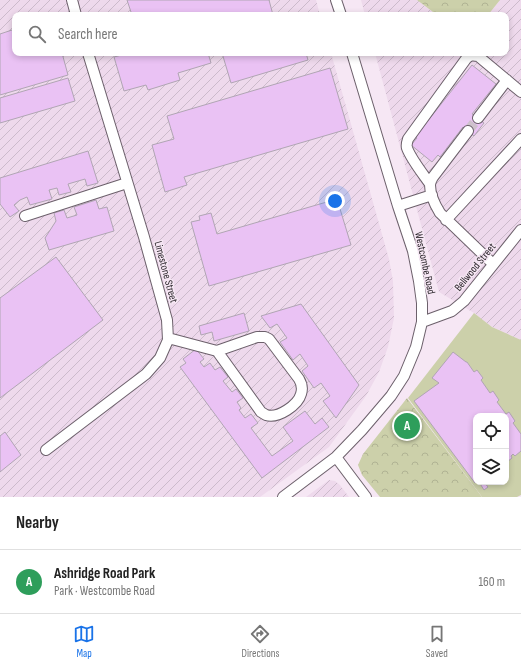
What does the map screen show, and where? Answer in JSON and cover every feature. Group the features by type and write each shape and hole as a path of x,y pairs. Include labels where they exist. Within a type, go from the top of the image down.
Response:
{"street":[{"path":"72,0 75,12"},
{"path":"336,0 340,12"},
{"name":"Limestone Street","path":"46,450 146,374 160,358 168,340 167,320 144,236 89,56"},
{"name":"Westcombe Road","path":"283,497 336,457 362,430 391,396 404,376 416,347 422,322 422,304 413,251 353,56"},
{"path":"469,56 408,139 406,144 410,155 430,184 435,205 440,213 493,264"},
{"path":"478,56 521,92"},
{"path":"478,118 507,80"},
{"path":"430,184 433,177 468,131"},
{"path":"446,220 521,139"},
{"path":"25,216 128,183"},
{"path":"398,206 432,195"},
{"name":"Bellwood Street","path":"422,322 452,311 464,301 521,230"},
{"path":"168,338 218,351 257,337 265,337 269,339 299,379 302,384 301,395 293,405 280,414 274,416 266,415 261,412 218,351"},
{"path":"336,457 366,497"}],"shaded area":[{"path":"0,0 316,0 319,12 12,12 12,56 332,56 389,259 393,281 394,318 388,347 379,372 366,396 329,447 260,497 0,497"},
{"path":"361,0 417,0 433,12 364,12"},
{"path":"500,0 521,0 521,340 492,327 474,313 439,292 376,56 509,56 509,12 490,12"},
{"path":"329,480 335,481 340,485 349,497 306,497"}],"green space":[{"path":"417,0 500,0 490,12 433,12"},
{"path":"474,313 492,327 521,340 521,495 517,497 482,497 473,485 509,485 509,413 473,413 473,485 408,398"},
{"path":"407,398 482,497 380,497 362,475 358,465 363,454"}],"building":[{"path":"127,0 269,0 272,12 131,12"},
{"path":"12,30 12,56 63,56 68,75 0,95 0,34"},
{"path":"209,56 211,63 178,73 180,80 148,90 146,85 124,91 114,57"},
{"path":"223,56 307,56 308,60 231,83"},
{"path":"472,65 496,84 472,114 484,123 474,136 463,127 440,157 438,155 432,162 411,145 417,138 415,137"},
{"path":"330,68 348,129 184,177 187,185 165,192 152,145 174,139 167,116"},
{"path":"68,78 75,101 0,123 0,98"},
{"path":"88,151 98,183 87,186 85,179 68,184 71,192 59,195 57,188 49,190 52,199 30,205 27,197 14,205 19,211 10,217 0,204 0,178"},
{"path":"337,199 351,245 209,286 191,222 200,220 199,216 211,213 217,234"},
{"path":"96,200 99,209 107,207 114,231 49,250 45,238 56,221 54,213 64,210 67,218 77,215 74,207"},
{"path":"56,257 103,320 0,398 0,298"},
{"path":"301,304 359,385 336,418 323,401 330,396 321,383 314,388 302,371 308,366 300,354 293,360 280,342 287,338 277,324 270,328 261,316"},
{"path":"244,313 249,331 214,341 212,332 201,335 199,326"},
{"path":"196,349 204,359 200,362 204,367 210,363 215,370 220,367 228,377 223,381 232,392 236,389 243,398 237,402 241,408 239,410 245,418 251,414 258,423 251,428 272,456 293,441 283,427 305,411 315,424 322,418 329,427 262,478 180,367 186,363 183,359"},
{"path":"453,352 467,362 474,372 477,370 483,378 481,380 490,393 493,391 499,400 497,402 505,413 473,413 473,480 414,401 439,383 432,378"},
{"path":"509,412 515,421 513,423 521,434 521,451 515,456 513,454 511,456 512,458 509,460 509,413 508,413"},
{"path":"5,432 21,455 0,472 0,436"},
{"path":"481,485 486,485 488,487 484,490"}],"tunnel":[{"path":"468,131 478,118"}],"place":[{"name":"Ashridge Road Park","path":"407,426"}]}
